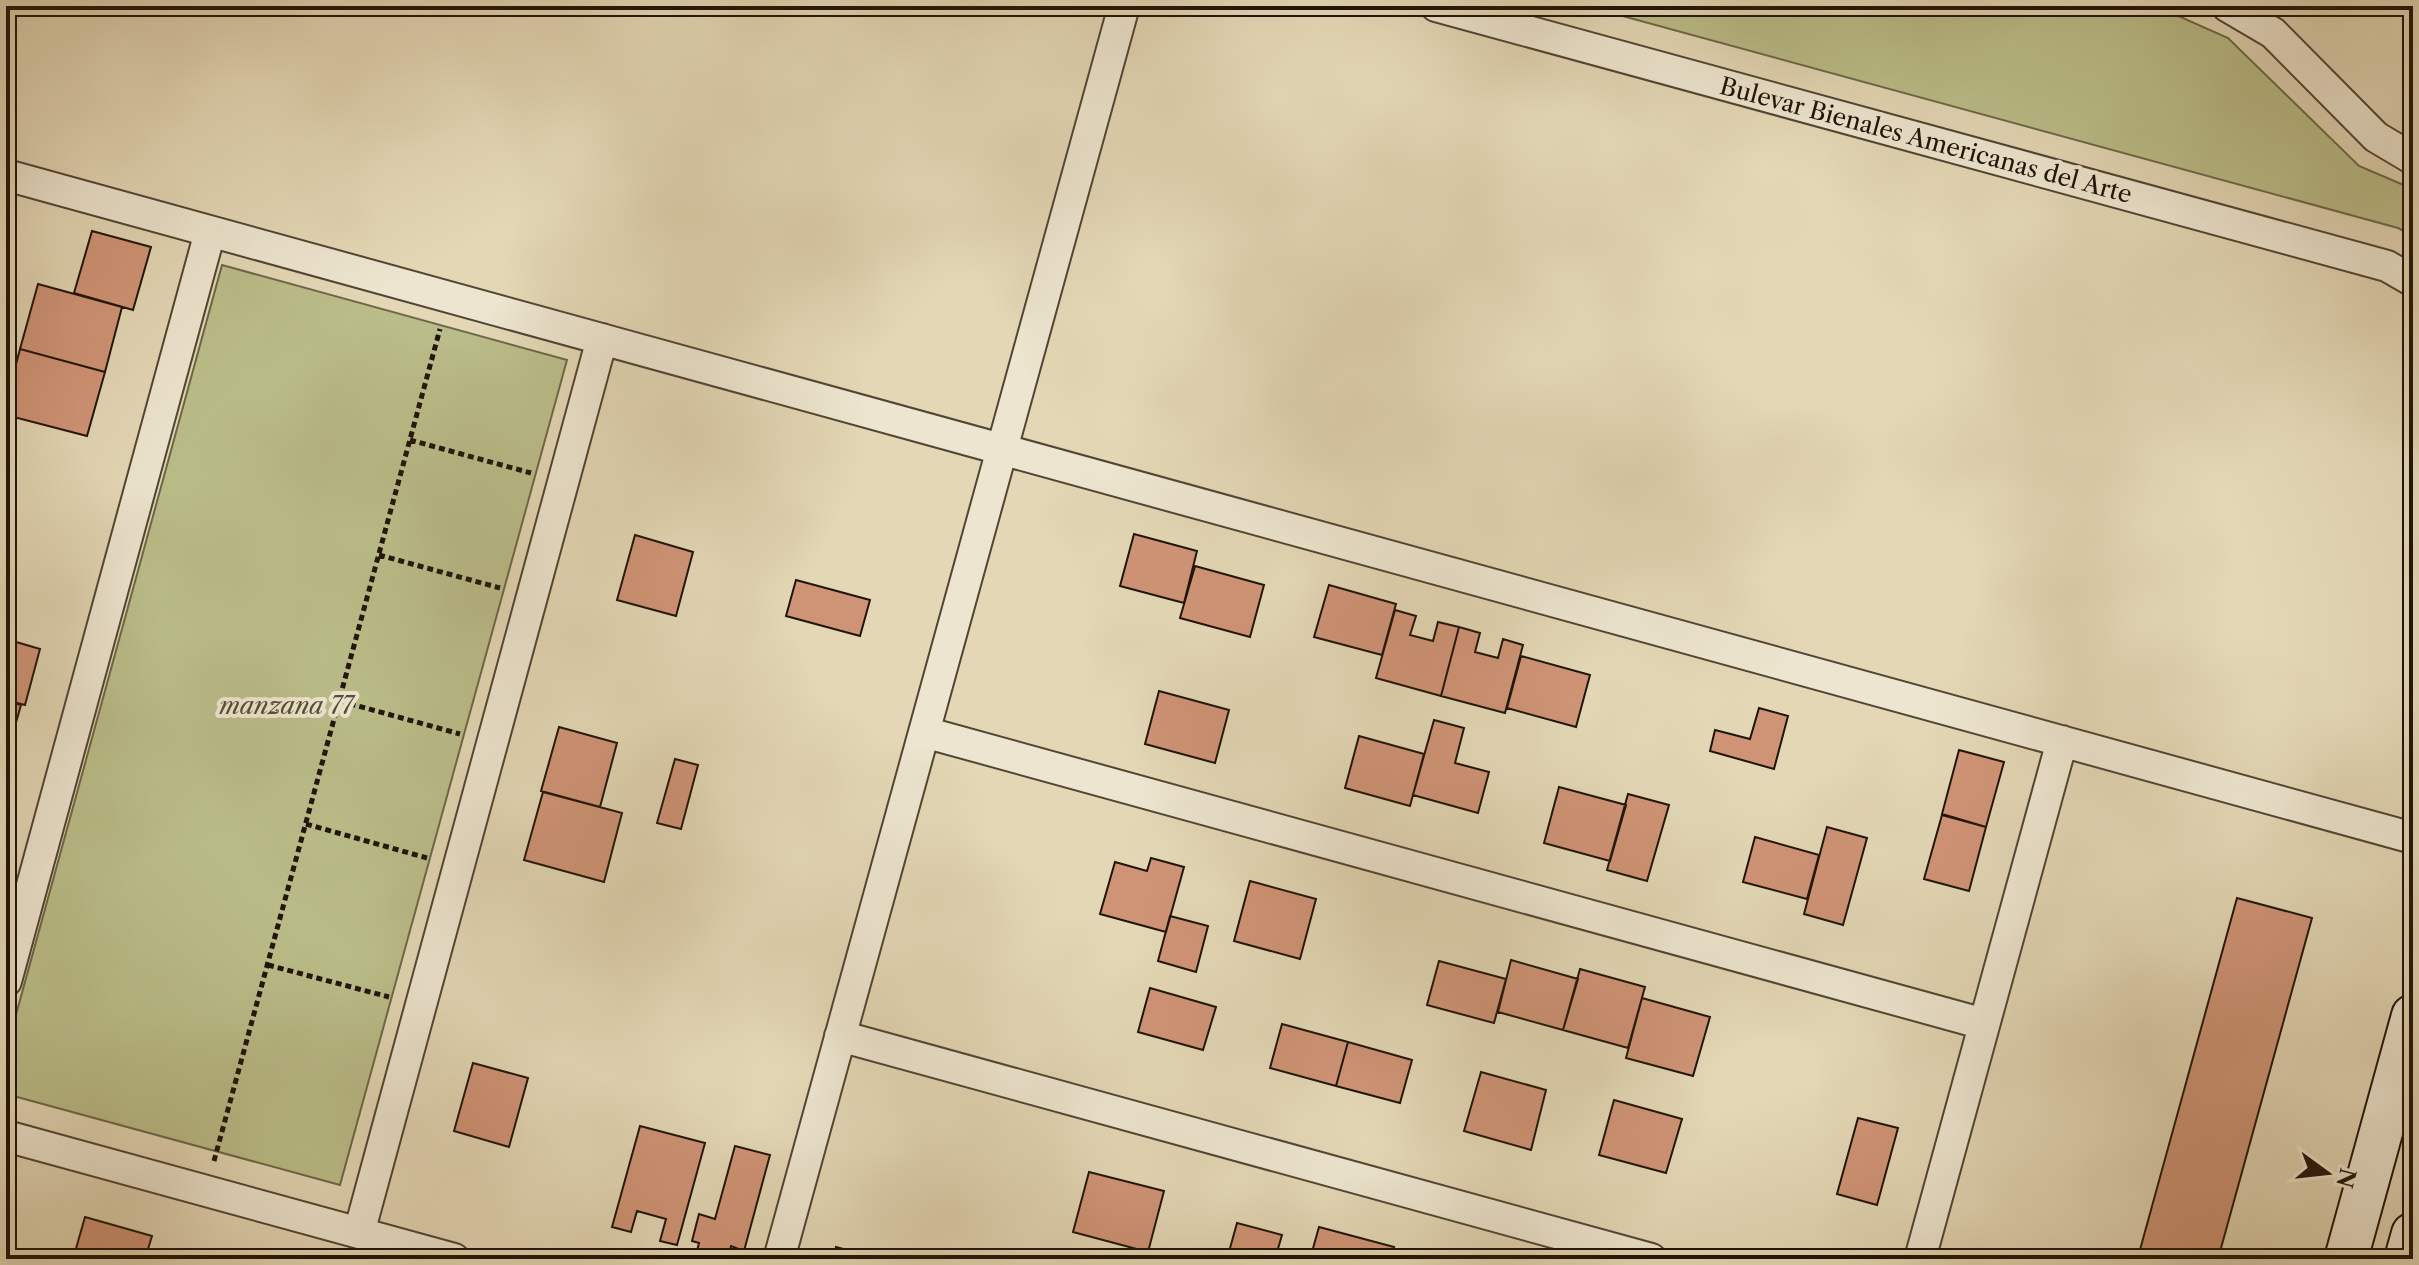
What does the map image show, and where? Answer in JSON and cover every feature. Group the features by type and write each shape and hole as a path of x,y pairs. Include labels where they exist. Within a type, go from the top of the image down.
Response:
{"street":[{"path":"779,1259 1124,6"},
{"name":"Bulevar Bienales Americanas del Arte","path":"1436,6 2387,266 2413,281"},
{"path":"2227,6 2273,33 2376,137 2413,159"},
{"path":"6,175 2413,838"},
{"path":"6,981 210,232"},
{"path":"359,1233 602,339"},
{"path":"924,732 1984,1024"},
{"path":"1920,1259 2062,741"},
{"path":"2346,1259 2413,1016"},
{"path":"840,1036 1651,1259"},
{"path":"6,1136 454,1259"},
{"path":"2406,1259 2413,1234"}],"path":[{"path":"206,1191 449,297"},
{"path":"410,440 563,482"},
{"path":"379,555 532,597"},
{"path":"340,701 492,743"},
{"path":"306,824 458,866"},
{"path":"268,965 420,1006"}],"green space":[{"path":"1586,6 2156,6 2228,38 2359,166 2413,189 2413,236 2398,228"},
{"name":"manzana 77","path":"222,265 567,360 340,1185 6,1094 6,1051"}],"building":[{"path":"92,231 151,247 133,310 74,293"},
{"path":"38,284 122,307 105,372 20,349"},
{"path":"20,349 105,372 87,436 6,415 6,402"},
{"path":"1134,534 1197,551 1184,603 1120,586"},
{"path":"635,535 693,552 676,616 617,600"},
{"path":"1195,566 1264,585 1250,637 1180,618"},
{"path":"796,580 870,600 860,636 786,616"},
{"path":"1329,585 1396,604 1382,655 1314,637"},
{"path":"1395,610 1416,616 1410,635 1433,641 1438,622 1459,627 1441,696 1376,678"},
{"path":"1459,627 1480,633 1475,652 1498,658 1503,639 1523,645 1505,713 1441,696"},
{"path":"6,639 40,649 25,705 6,700"},
{"path":"1521,656 1590,675 1576,727 1507,708"},
{"path":"1159,691 1229,710 1215,763 1145,744"},
{"path":"6,701 21,705 6,758"},
{"path":"1759,708 1788,716 1774,769 1710,751 1715,730 1750,739"},
{"path":"1434,720 1464,728 1455,763 1489,772 1478,813 1413,795"},
{"path":"559,727 617,743 600,807 541,791"},
{"path":"1359,736 1424,754 1410,806 1345,788"},
{"path":"1959,750 2004,762 1986,827 1942,814"},
{"path":"675,759 698,765 681,829 657,823"},
{"path":"1559,787 1626,805 1610,861 1544,843"},
{"path":"543,792 622,813 604,882 524,860"},
{"path":"1628,794 1669,805 1647,881 1607,870"},
{"path":"1942,815 1986,827 1969,891 1924,879"},
{"path":"1827,827 1867,838 1843,925 1804,914"},
{"path":"1755,837 1819,855 1807,899 1743,882"},
{"path":"1151,858 1184,867 1166,932 1100,914 1115,862 1147,871"},
{"path":"1250,881 1316,899 1300,959 1234,941"},
{"path":"2237,898 2312,918 2218,1259 2145,1259 2138,1257"},
{"path":"1170,916 1208,926 1196,972 1158,961"},
{"path":"1511,960 1578,979 1563,1030 1498,1012"},
{"path":"1439,961 1506,979 1494,1023 1427,1005"},
{"path":"1580,969 1645,987 1628,1048 1563,1030"},
{"path":"1150,988 1216,1007 1203,1050 1138,1032"},
{"path":"1642,998 1710,1017 1693,1076 1626,1058"},
{"path":"1282,1024 1348,1042 1336,1086 1270,1068"},
{"path":"1348,1042 1412,1060 1400,1103 1336,1086"},
{"path":"473,1063 528,1078 509,1147 454,1131"},
{"path":"1481,1072 1546,1090 1531,1150 1464,1131"},
{"path":"1614,1100 1682,1119 1666,1173 1599,1155"},
{"path":"1858,1118 1898,1128 1877,1205 1837,1194"},
{"path":"640,1126 705,1143 677,1245 660,1241 666,1219 637,1211 631,1232 612,1227"},
{"path":"735,1146 770,1155 744,1251 731,1246 728,1259 695,1259 699,1243 692,1241 699,1214 715,1219"},
{"path":"1089,1172 1164,1191 1148,1252 1073,1232"},
{"path":"85,1217 152,1236 145,1259 73,1259"},
{"path":"1237,1223 1282,1235 1275,1259 1227,1259"},
{"path":"1319,1227 1394,1247 1390,1259 1310,1259"},
{"path":"836,1247 880,1259 833,1259"}]}
